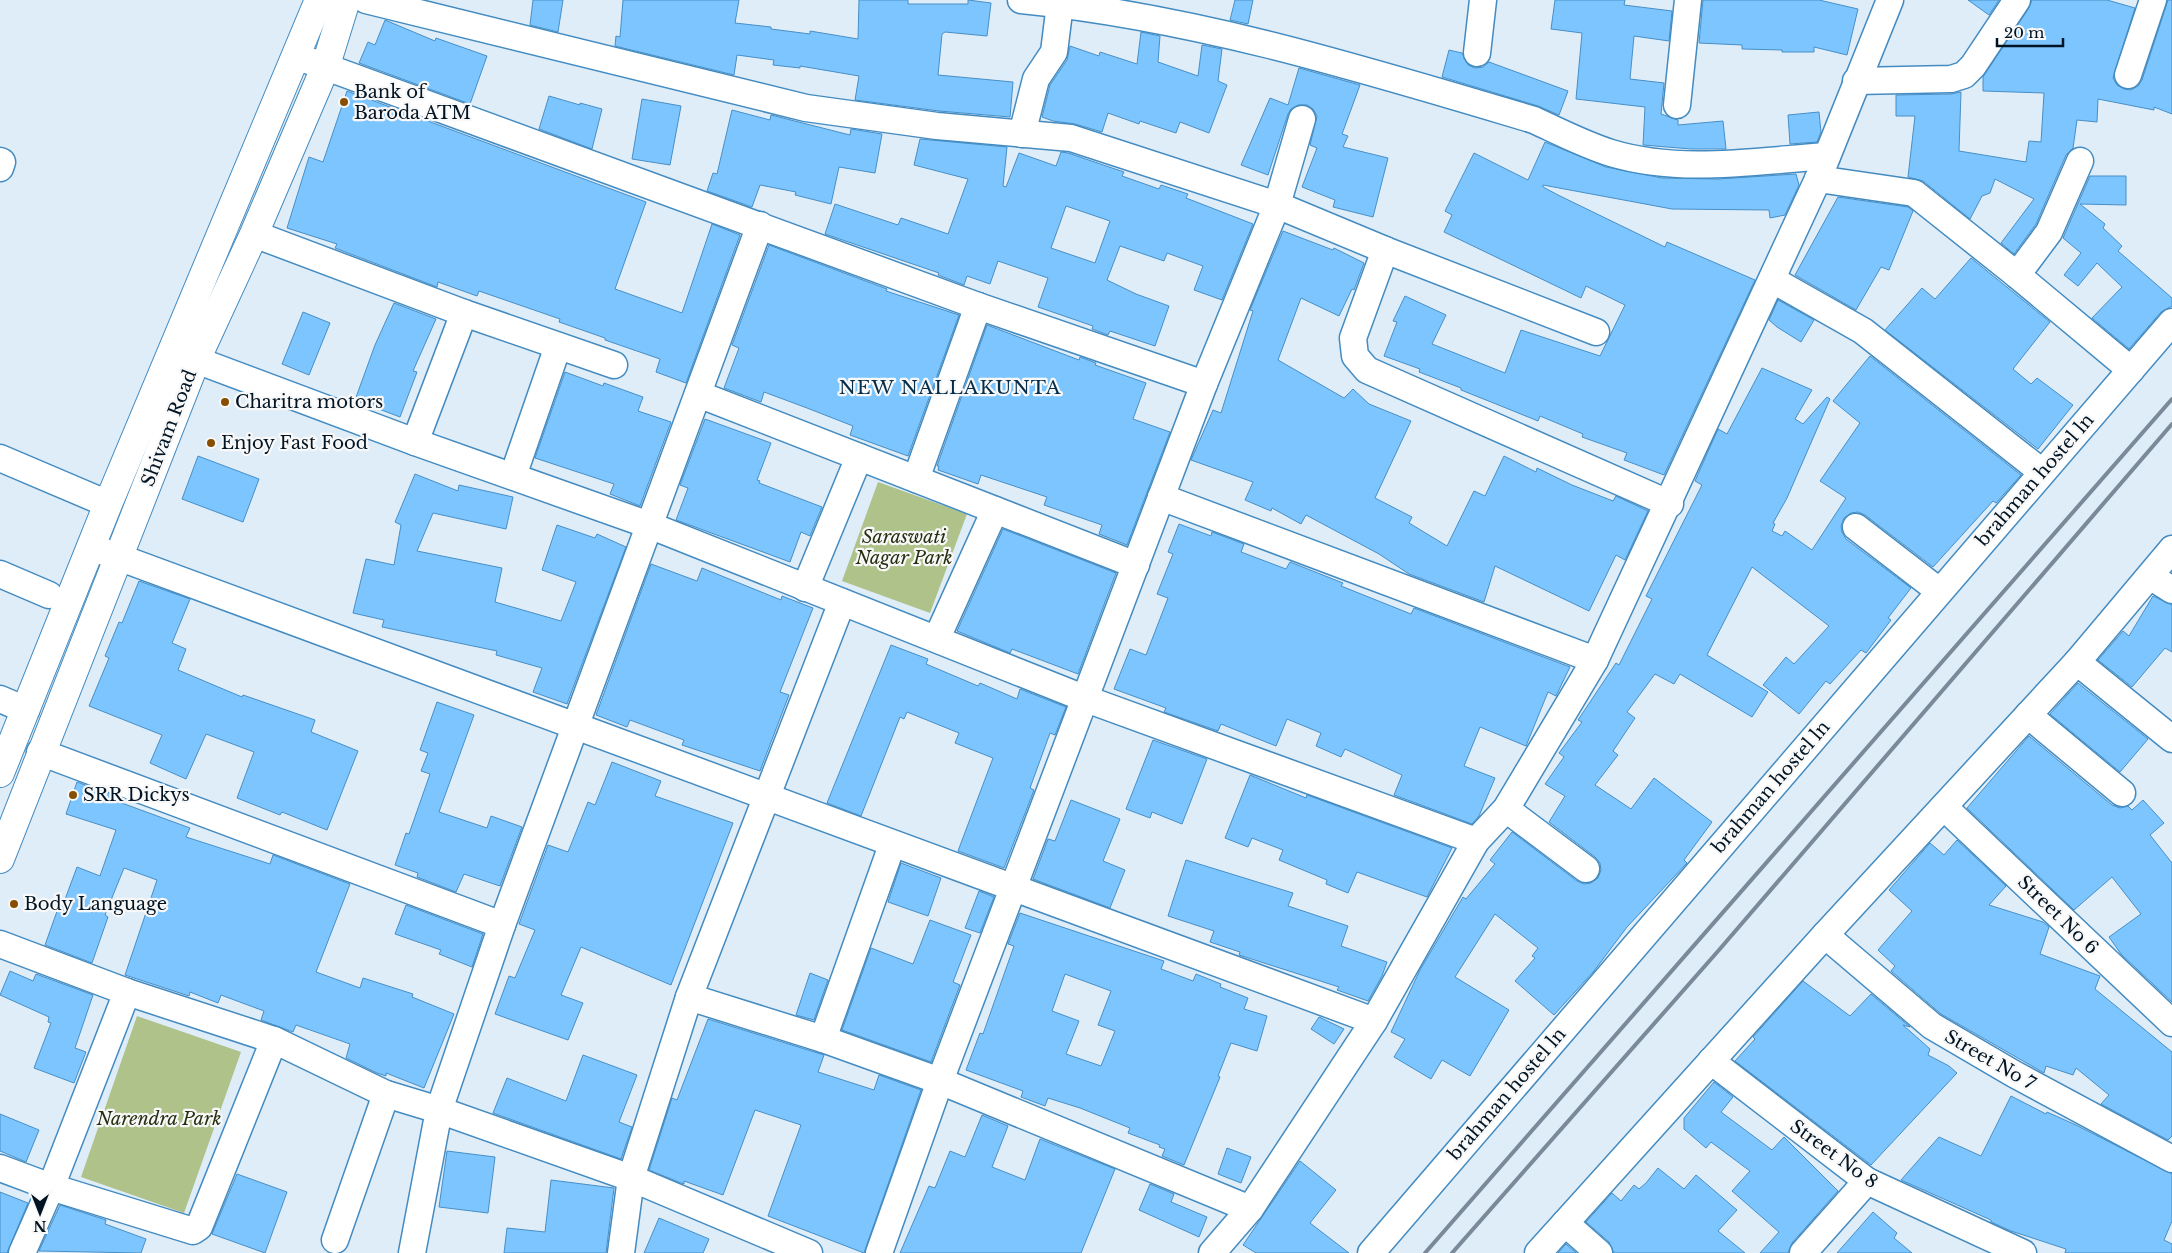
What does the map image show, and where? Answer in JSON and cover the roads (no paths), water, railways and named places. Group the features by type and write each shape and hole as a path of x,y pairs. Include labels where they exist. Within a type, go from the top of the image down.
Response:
{"main road":[{"name":"Shivam Road","path":"0,773 108,504 319,0"},
{"name":"Shivam Road","path":"0,859 40,752 196,360 254,234 325,68 346,0"}],"street":[{"path":"366,0 806,108 938,126 1071,138 1277,205 1385,250 1596,332"},
{"path":"1021,0 1060,4 1248,39 1534,120 1579,141 1617,154 1677,164 1822,168 1914,193 2017,275 2131,370"},
{"path":"1478,53 1483,0"},
{"path":"1677,105 1688,0"},
{"path":"1212,1253 1250,1209 1374,1021 1476,841 1506,809 1595,660 1670,504 1716,399 1773,280 1822,168 1890,0"},
{"path":"1856,81 1951,79 1964,75 1973,66 2017,0"},
{"path":"2128,75 2154,0"},
{"path":"1022,134 1036,79 1054,52 1060,4"},
{"path":"296,56 978,306 1204,384"},
{"path":"879,1253 940,1081 1012,889 1086,699 1204,384 1277,205 1302,119"},
{"path":"0,161 2,162 0,168"},
{"path":"2017,275 2050,232 2080,161"},
{"path":"412,1253 439,1110 502,925 760,225"},
{"path":"254,234 464,314 614,365"},
{"path":"1385,250 1353,338 1355,356 1367,370 1670,504"},
{"path":"1773,280 1863,331 2042,472"},
{"path":"916,479 978,306"},
{"path":"415,442 464,314"},
{"name":"brahman hostel ln","path":"1371,1253 2172,322"},
{"path":"512,476 558,346"},
{"path":"196,360 415,442 649,525 805,588 938,638 1086,699 1476,841"},
{"path":"698,394 1136,565"},
{"path":"805,588 859,457"},
{"path":"0,458 108,504"},
{"path":"1161,497 1595,660"},
{"path":"938,638 995,510"},
{"path":"1856,528 1939,591"},
{"path":"91,547 118,559 575,725 892,845 1374,1021"},
{"path":"1538,1253 1825,935 2077,662 2172,549"},
{"path":"0,574 48,594"},
{"path":"2150,576 2172,590"},
{"path":"621,1253 632,1178 690,997 842,602"},
{"path":"2077,662 2172,738"},
{"path":"0,699 26,710"},
{"path":"2028,715 2122,794"},
{"path":"40,752 502,925"},
{"name":"Street No 6","path":"1944,807 2172,1023"},
{"path":"1506,809 1586,869"},
{"path":"823,1039 892,845"},
{"name":"Street No 7","path":"1825,935 1932,1026 2014,1074 2172,1159"},
{"path":"0,944 127,992 274,1040 386,1094 439,1110 632,1178 809,1253"},
{"path":"22,1253 51,1187 127,992"},
{"path":"690,997 823,1039 940,1081 1250,1209"},
{"path":"0,1168 51,1187 189,1232 197,1230 274,1040"},
{"name":"Street No 8","path":"1711,1061 1867,1182 2022,1253"},
{"path":"335,1240 386,1094"},
{"path":"1803,1253 1867,1182"},
{"path":"1565,1223 1599,1253"}],"railway":[{"path":"1425,1253 2172,399"},
{"path":"1452,1253 1719,950 2172,424"}],"place":[{"name":"Bank of Baroda ATM","path":"344,102"},
{"name":"Charitra motors","path":"225,402"},
{"name":"Enjoy Fast Food","path":"211,443"},
{"name":"SRR Dickys","path":"73,795"},
{"name":"Body Language","path":"14,904"}],"district":[{"name":"NEW NALLAKUNTA","path":"950,387"}],"park label":[{"name":"Saraswati Nagar Park","path":"904,547"},
{"name":"Narendra Park","path":"159,1119"}]}
